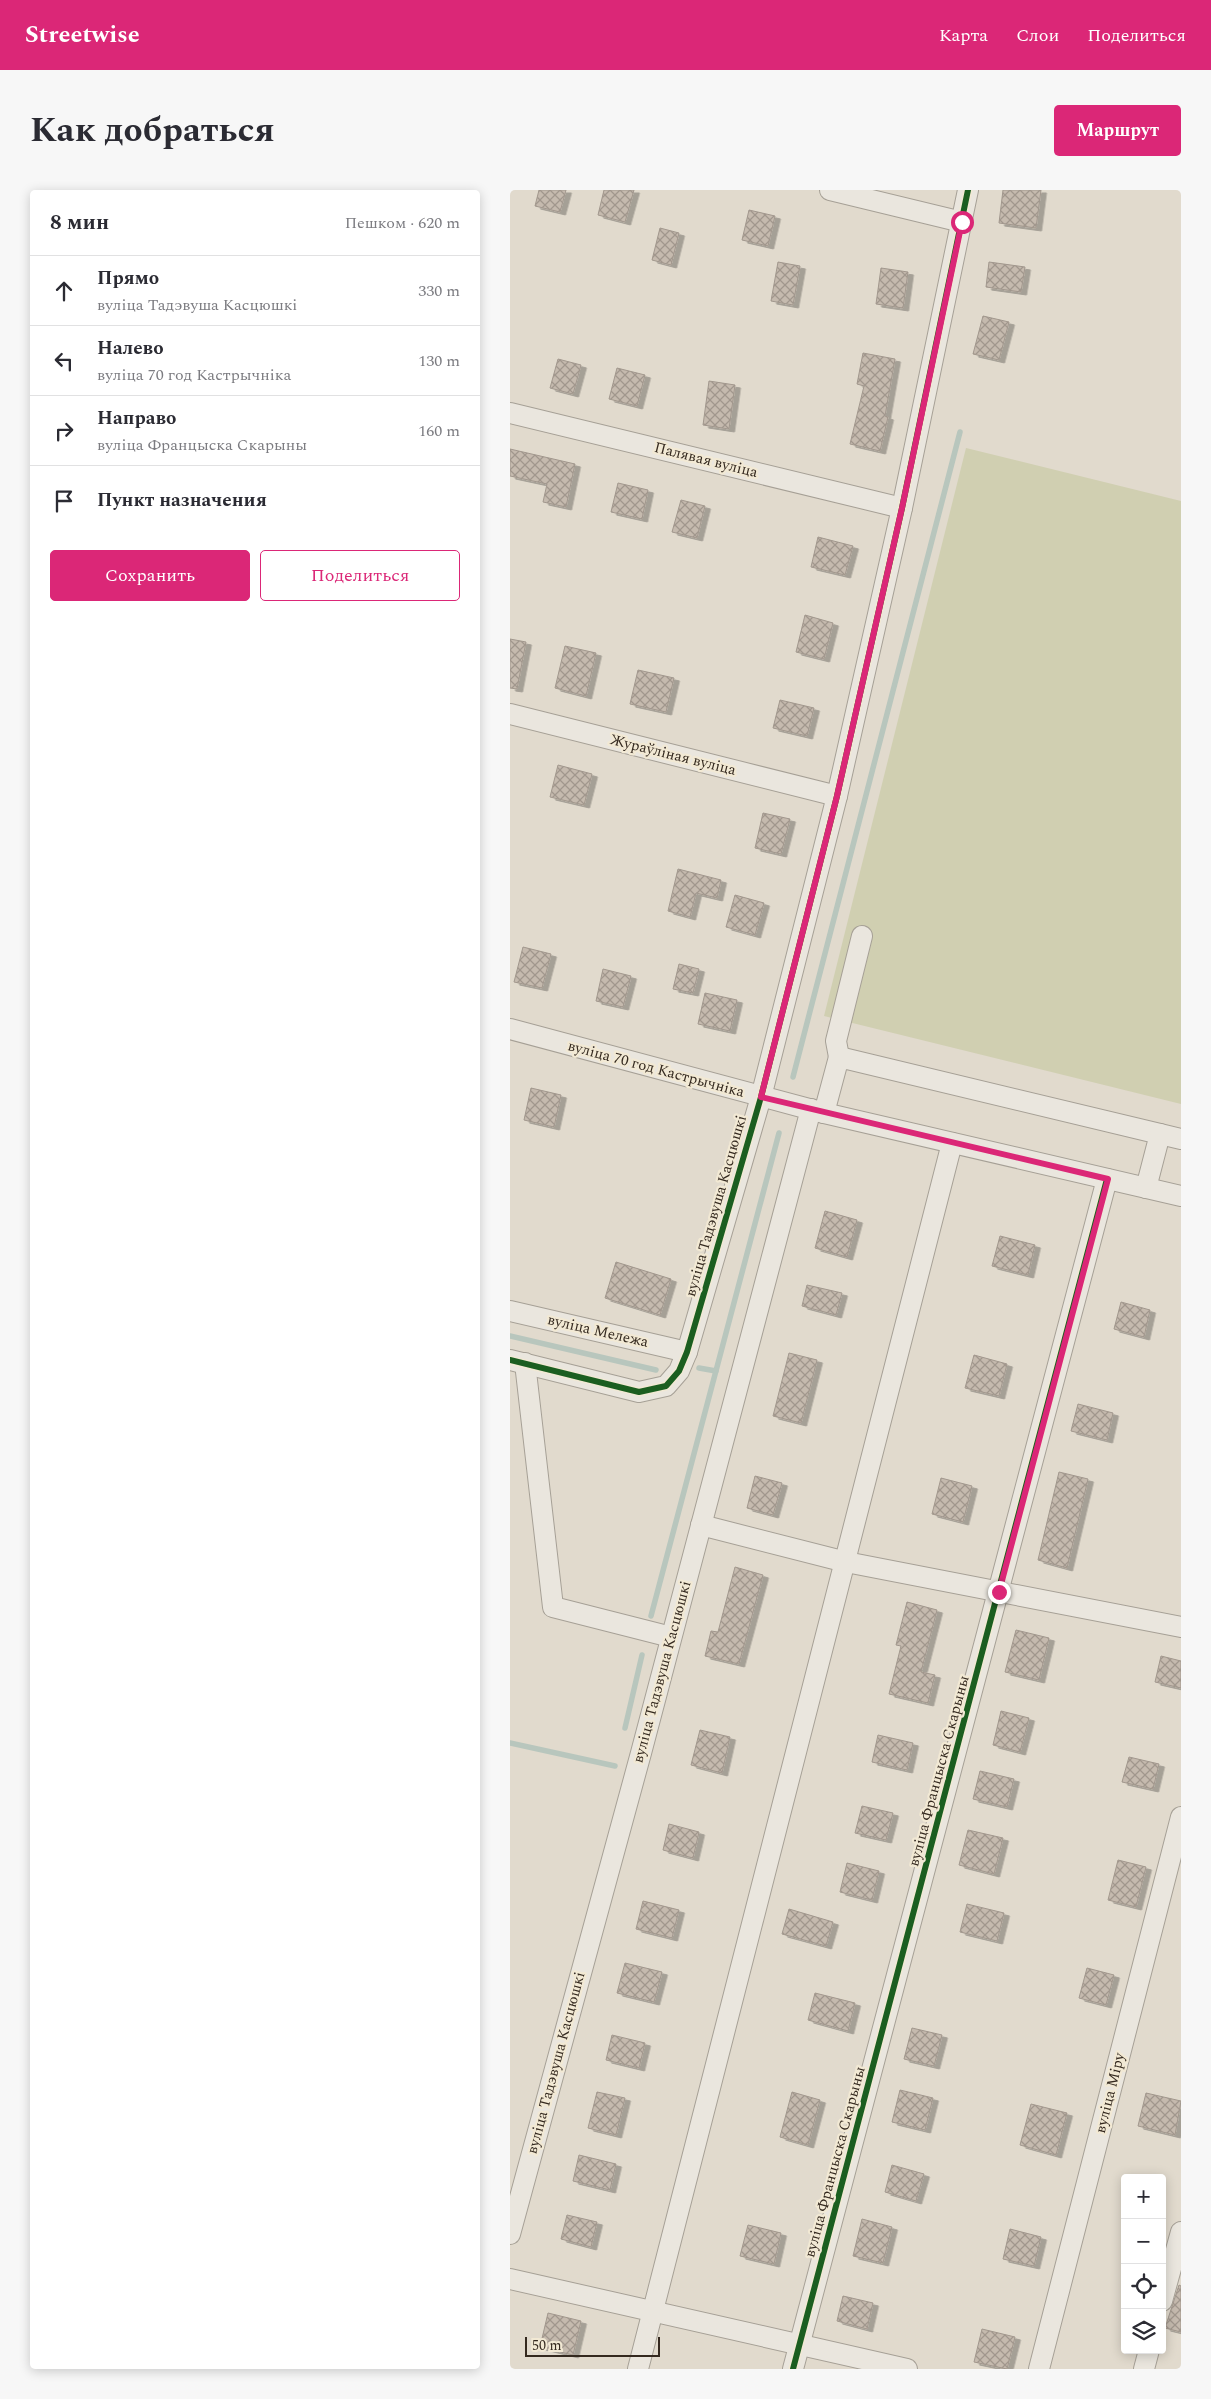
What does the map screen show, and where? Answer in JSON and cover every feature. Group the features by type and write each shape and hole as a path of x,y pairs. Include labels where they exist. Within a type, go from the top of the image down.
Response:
{"street":[{"path":"830,190 962,222"},
{"name":"вуліца Тадэвуша Касцюшкі","path":"517,1361 639,1392 666,1386 679,1371 687,1352 761,1097 837,796 902,508 968,190"},
{"name":"Палявая вуліца","path":"510,413 902,508"},
{"name":"Жураўліная вуліца","path":"510,714 837,796"},
{"name":"вуліца Тадэвуша Касцюшкі","path":"510,2234 701,1525 818,1111 839,1057 836,1041 862,936"},
{"name":"вуліца 70 год Кастрычніка","path":"510,1030 761,1097 1181,1196"},
{"path":"839,1057 1181,1139"},
{"path":"1146,1188 1160,1134"},
{"path":"638,2369 952,1143"},
{"name":"вуліца Францыска Скарыны","path":"793,2369 1108,1179"},
{"name":"вуліца Мележа","path":"510,1311 687,1352"},
{"path":"517,1361 552,1607 671,1637"},
{"path":"701,1525 846,1562 1181,1627"},
{"name":"вуліца Міру","path":"1040,2369 1181,1818"},
{"path":"1166,2287 1181,2232"},
{"path":"510,2279 907,2369"},
{"path":"1144,2369 1148,2354"}],"green space":[{"path":"966,448 1181,501 1181,1104 824,1016"}],"building":[{"path":"539,190 566,190 560,212 535,206"},
{"path":"604,190 634,190 625,222 598,215"},
{"path":"1003,190 1041,190 1036,228 999,223"},
{"path":"749,210 775,216 768,246 742,240"},
{"path":"660,228 679,233 671,265 652,260"},
{"path":"778,262 800,266 793,305 771,301"},
{"path":"989,262 1025,267 1021,292 986,287"},
{"path":"881,268 908,272 903,308 876,304"},
{"path":"983,316 1009,322 999,360 973,354"},
{"path":"863,353 895,359 885,416 888,417 880,451 850,444 864,386 857,384"},
{"path":"558,359 581,365 573,394 550,388"},
{"path":"617,368 645,375 637,406 609,399"},
{"path":"709,381 735,385 729,429 703,425"},
{"path":"510,449 575,464 566,507 543,502 547,484 510,476"},
{"path":"618,483 648,490 642,519 611,512"},
{"path":"681,500 705,506 697,538 672,532"},
{"path":"818,537 853,546 845,575 811,567"},
{"path":"805,615 833,623 824,659 796,652"},
{"path":"510,639 526,642 517,689 510,688"},
{"path":"565,646 596,653 586,696 555,688"},
{"path":"638,670 674,678 666,712 630,704"},
{"path":"780,700 814,708 807,736 773,728"},
{"path":"558,765 592,774 584,805 550,797"},
{"path":"763,813 790,819 781,854 755,848"},
{"path":"678,869 721,880 717,898 696,893 690,917 668,911"},
{"path":"735,895 764,903 755,935 726,927"},
{"path":"523,947 551,954 542,988 514,982"},
{"path":"679,964 699,969 693,993 673,989"},
{"path":"603,969 631,976 623,1007 596,1001"},
{"path":"705,993 737,1000 730,1031 698,1024"},
{"path":"531,1088 561,1095 554,1127 524,1120"},
{"path":"825,1211 857,1220 847,1257 815,1248"},
{"path":"1000,1236 1035,1245 1028,1275 992,1266"},
{"path":"616,1262 671,1279 660,1315 605,1298"},
{"path":"807,1285 842,1293 836,1315 802,1306"},
{"path":"1121,1302 1150,1310 1144,1337 1114,1329"},
{"path":"789,1353 817,1360 801,1423 773,1416"},
{"path":"974,1355 1007,1364 999,1396 965,1388"},
{"path":"1078,1404 1113,1413 1107,1440 1071,1431"},
{"path":"1059,1472 1088,1479 1067,1568 1038,1560"},
{"path":"755,1476 782,1483 773,1515 747,1508"},
{"path":"941,1478 972,1486 963,1522 932,1514"},
{"path":"735,1567 763,1575 739,1664 705,1656 711,1631 718,1632"},
{"path":"907,1602 937,1610 921,1672 935,1675 928,1703 889,1694 901,1646 896,1645"},
{"path":"1016,1630 1049,1638 1039,1680 1005,1672"},
{"path":"1161,1656 1181,1661 1181,1688 1155,1682"},
{"path":"1001,1711 1029,1718 1020,1752 993,1745"},
{"path":"700,1730 730,1737 722,1773 691,1765"},
{"path":"878,1735 913,1743 907,1770 872,1762"},
{"path":"1129,1757 1159,1764 1153,1789 1122,1782"},
{"path":"980,1771 1014,1779 1007,1807 973,1799"},
{"path":"862,1806 893,1813 886,1840 855,1833"},
{"path":"669,1824 699,1832 693,1858 663,1850"},
{"path":"968,1830 1003,1838 994,1874 959,1865"},
{"path":"1118,1860 1146,1867 1136,1907 1108,1900"},
{"path":"847,1863 879,1871 872,1900 840,1892"},
{"path":"643,1901 679,1910 672,1938 636,1929"},
{"path":"967,1904 1004,1913 997,1941 960,1932"},
{"path":"789,1909 833,1922 826,1946 782,1934"},
{"path":"625,1963 662,1972 654,2002 617,1993"},
{"path":"1087,1968 1114,1975 1106,2005 1079,1998"},
{"path":"815,1993 855,2003 848,2031 808,2020"},
{"path":"912,2028 942,2035 934,2066 904,2059"},
{"path":"612,2035 645,2043 639,2068 606,2060"},
{"path":"900,2090 933,2098 925,2130 892,2122"},
{"path":"597,2092 625,2098 616,2135 588,2128"},
{"path":"792,2092 820,2100 808,2145 780,2137"},
{"path":"1146,2093 1181,2101 1175,2135 1138,2126"},
{"path":"1031,2104 1067,2113 1056,2155 1020,2145"},
{"path":"579,2155 616,2164 610,2190 573,2181"},
{"path":"892,2165 924,2174 916,2201 885,2192"},
{"path":"567,2215 597,2222 591,2247 561,2239"},
{"path":"862,2219 892,2227 883,2263 853,2256"},
{"path":"748,2225 781,2233 774,2264 740,2256"},
{"path":"1010,2229 1041,2237 1034,2266 1003,2259"},
{"path":"1179,2285 1181,2286 1181,2332 1166,2328"},
{"path":"843,2296 873,2303 867,2329 837,2321"},
{"path":"548,2313 581,2321 573,2355 540,2347"},
{"path":"982,2329 1015,2337 1007,2369 974,2362"}],"waterway":[{"path":"793,1077 960,432"},
{"path":"651,1616 779,1133"},
{"path":"510,1336 656,1370"},
{"path":"699,1368 716,1371"},
{"path":"625,1728 642,1655"},
{"path":"510,1743 615,1766"}],"cycle path":[{"path":"510,1360 639,1392 666,1386 679,1371 687,1352 761,1097 837,796 902,508 968,190"},
{"path":"793,2369 1107,1179"}],"route":[{"path":"962,222 902,508 837,796 761,1097 1108,1179 999,1592"}]}
